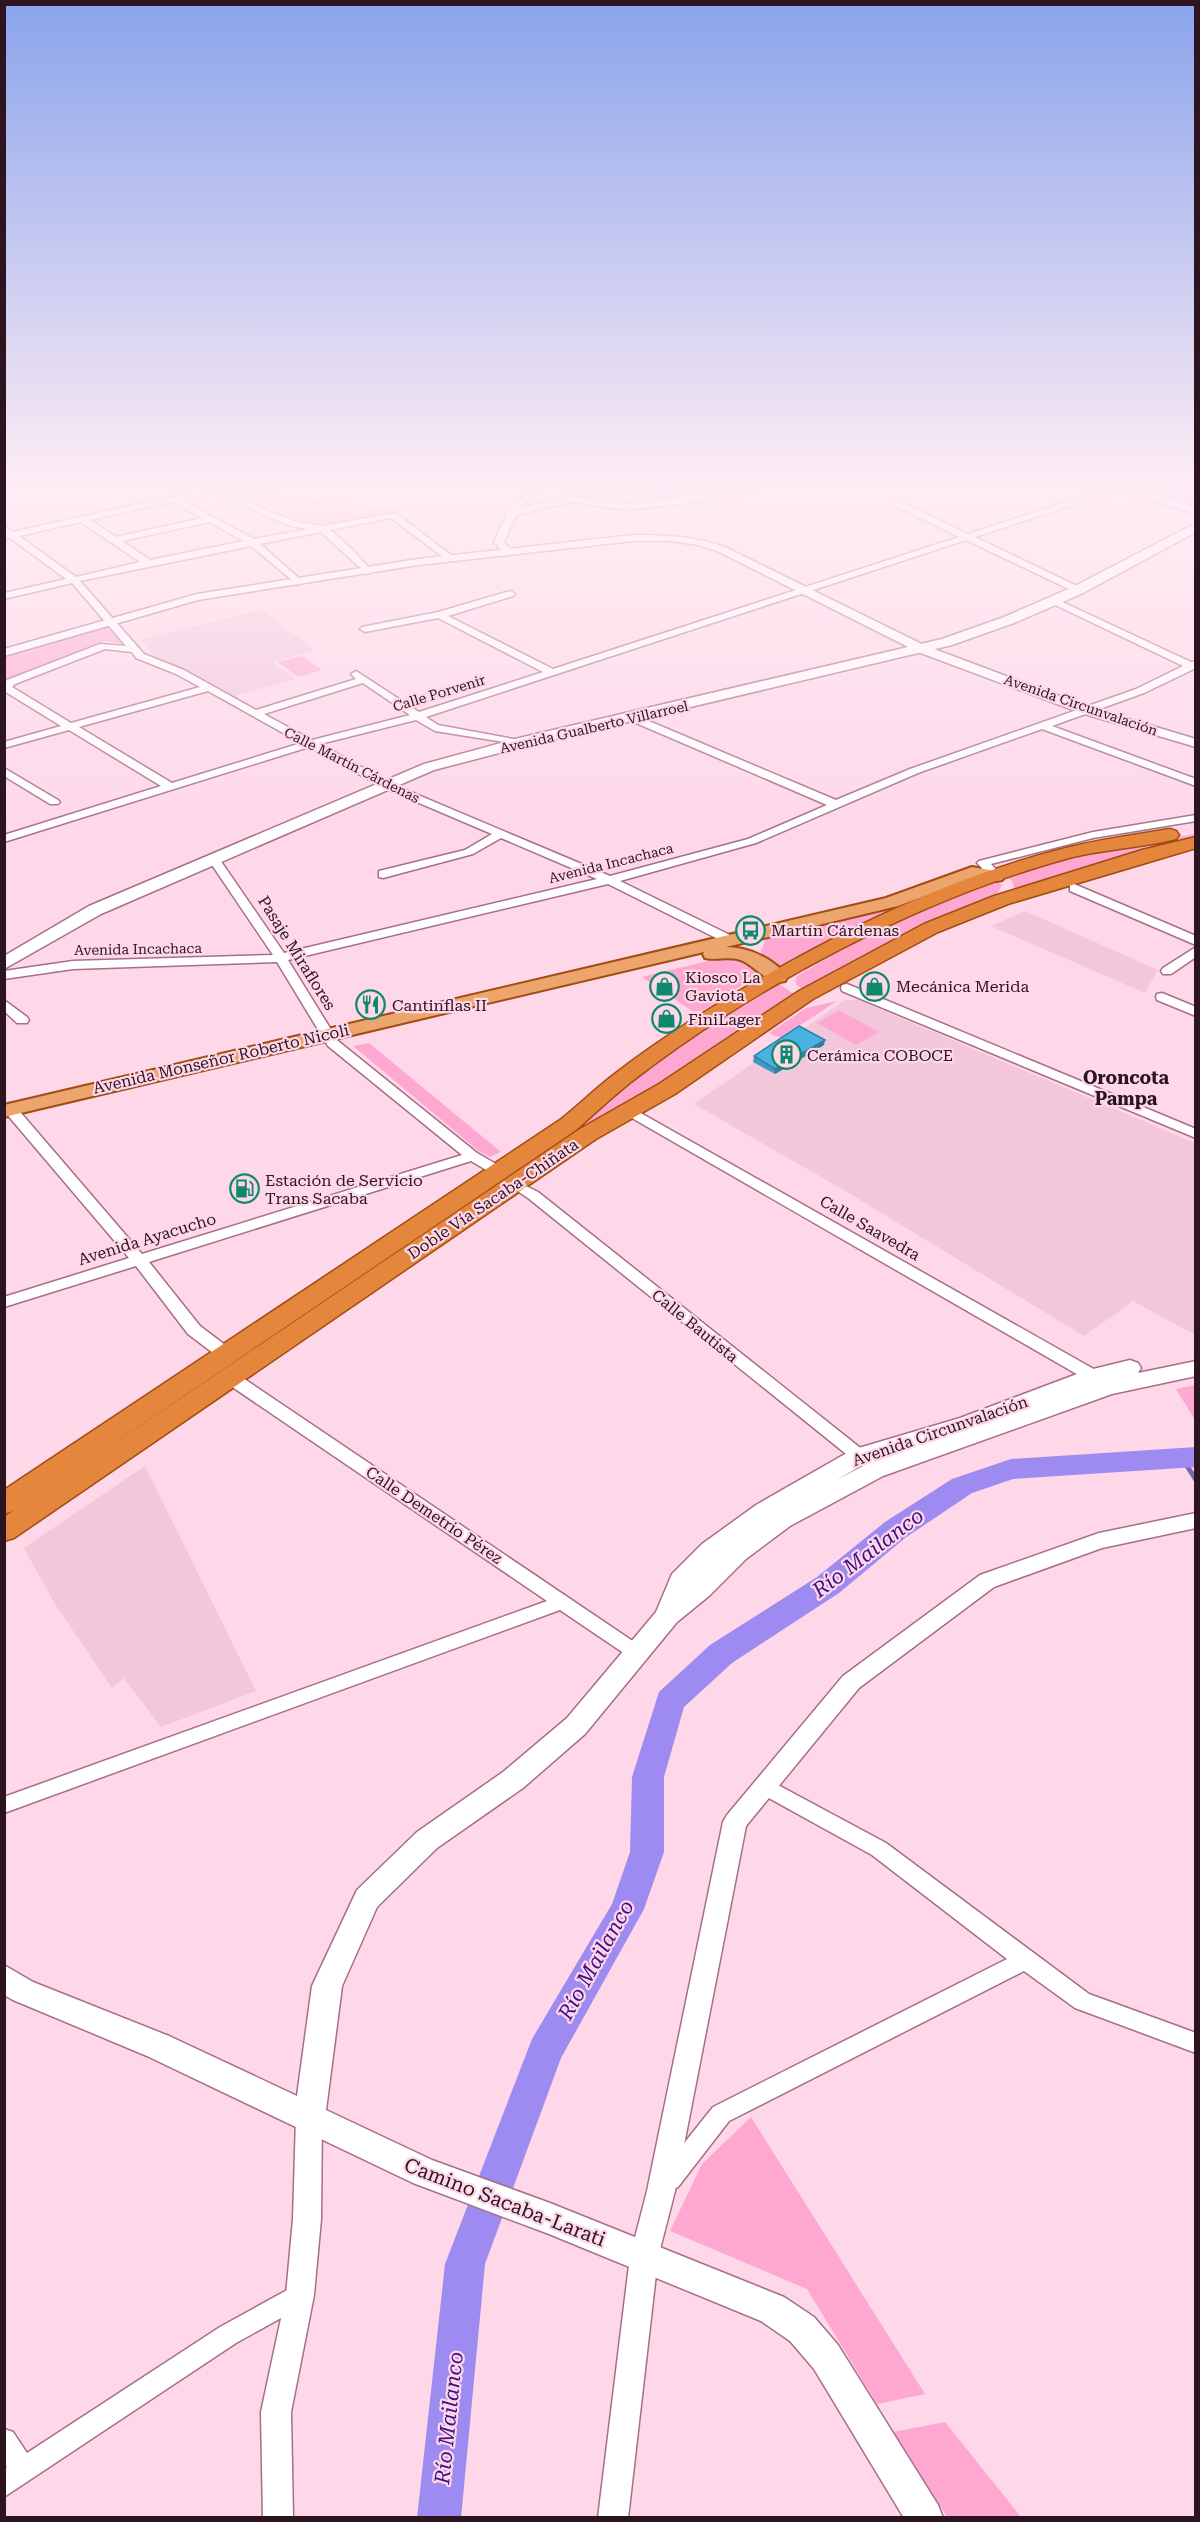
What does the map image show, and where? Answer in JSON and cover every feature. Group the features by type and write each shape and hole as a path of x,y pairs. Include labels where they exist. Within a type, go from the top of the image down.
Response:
{"highway":[{"name":"Doble Vía Sacaba-Chiñata","path":"506,1178 630,1073 778,977 912,908 1042,860 1090,848 1196,831"},
{"path":"778,977 806,995 826,997 848,979 957,916 1149,854 1196,842"},
{"path":"996,876 1009,888 1001,900"},
{"name":"Doble Vía Sacaba-Chiñata","path":"4,1531 229,1367 506,1178 667,1089 806,995"},
{"name":"Doble Vía Sacaba-Chiñata","path":"4,1504 229,1367"}],"main road":[{"name":"Avenida Gualberto Villarroel","path":"4,964 95,910 429,767 519,743 926,648 1044,605"},
{"name":"Avenida Monseñor Roberto Nicoli","path":"9,1115 892,902 972,872 996,876"},
{"path":"757,959 757,944 765,932"},
{"name":"Avenida Monseñor Roberto Nicoli","path":"330,1039 718,952 739,953 757,959 778,977"},
{"name":"Avenida Circunvalación","path":"309,2118 327,1986 367,1899 427,1840 513,1780 576,1726 668,1615 700,1589 737,1553 868,1463 1093,1376 1196,1356"},
{"name":"Avenida Circunvalación","path":"868,1463 1108,1387 1196,1368"},
{"name":"Camino Sacaba-Larati","path":"4,1978 24,1991 158,2046 424,2172 550,2218 772,2309 802,2329 826,2357 925,2517"}],"street":[{"name":"Calle Martín Cárdenas","path":"95,605 140,656 180,672 387,786 609,880 730,940"},
{"name":"Avenida Circunvalación","path":"4,652 170,605"},
{"path":"365,628 439,615 474,605"},
{"name":"Calle Porvenir","path":"4,839 309,744 416,717 759,605"},
{"name":"Avenida Circunvalación","path":"831,605 926,648 1090,708 1196,743"},
{"path":"1062,605 1193,665"},
{"path":"439,615 551,672"},
{"path":"136,650 111,646 92,650 11,682 6,688 8,692 70,726 170,787"},
{"name":"Avenida Incachaca","path":"4,975 47,967 102,962 230,963 280,958 609,880 752,841 835,804 1040,725 1140,691 1193,665"},
{"path":"253,714 359,677 435,728 519,743"},
{"path":"4,745 209,688"},
{"name":"Avenida Circunvalación","path":"1090,708 1196,737"},
{"path":"633,718 835,804"},
{"path":"1040,725 1196,783"},
{"path":"4,771 54,802"},
{"path":"996,876 983,863 1093,835 1196,818"},
{"path":"382,874 469,852 501,834"},
{"name":"Pasaje Miraflores","path":"214,859 280,958 330,1039 471,1156 506,1178"},
{"path":"1074,888 1196,941"},
{"path":"1167,971 1196,951"},
{"path":"848,979 1196,1134"},
{"path":"1162,997 1196,1012"},
{"path":"4,1004 22,1020"},
{"name":"Calle Saavedra","path":"630,1111 1093,1376"},
{"name":"Calle Demetrio Pérez","path":"9,1115 140,1261 194,1330 229,1367 637,1653"},
{"name":"Avenida Ayacucho","path":"4,1302 471,1156"},
{"name":"Calle Bautista","path":"506,1178 534,1195 868,1463"},
{"path":"613,2517 644,2257 662,2191 735,1822 851,1682 987,1581 1099,1541 1196,1521"},
{"path":"4,1805 563,1602"},
{"path":"765,1786 879,1849 1082,2001 1196,2043"},
{"path":"662,2191 686,2156 721,2114 1025,1960"},
{"path":"278,2517 276,2412 300,2295 307,2219 309,2118"},
{"path":"4,2485 228,2335 300,2295"},
{"path":"4,2441 24,2470"}],"shaded area":[{"path":"262,610 315,650 273,662 295,679 235,696 153,655 141,639"},
{"path":"105,626 124,644 106,641 5,680 5,656"},
{"path":"302,656 322,670 298,677 278,662"},
{"path":"1195,834 1195,837 1138,850 1015,891 1012,881 1006,876 1100,852"},
{"path":"995,880 1002,885 998,893 947,914 869,953 804,990 797,985 795,981 797,976 874,931"},
{"path":"915,901 778,969 763,957 761,951 766,939 781,931"},
{"path":"1025,911 1158,970 1145,993 991,926"},
{"path":"724,957 744,960 757,970 756,976 702,1011 692,1011 642,977"},
{"path":"777,982 795,995 668,1082 580,1131 574,1128 638,1075"},
{"name":"Cerámica COBOCE","path":"845,1000 858,1000 1195,1143 1195,1335 1133,1301 1084,1336 842,1189 694,1104"},
{"path":"837,1001 781,1038 769,1033 806,1008"},
{"path":"839,1010 879,1032 856,1045 817,1023"},
{"path":"369,1043 501,1152 490,1157 480,1152 353,1046"},
{"path":"1196,1385 1195,1420 1176,1389"},
{"path":"145,1466 256,1691 161,1727 124,1678 112,1688 55,1604 24,1548"},
{"path":"751,2117 925,2394 877,2404 807,2289 670,2231 702,2164"},
{"path":"945,2422 1021,2517 947,2517 893,2432"}],"building":[{"name":"Cerámica COBOCE","path":"799,1026 825,1040 775,1069 754,1056"}],"waterway":[{"name":"Río Mailanco","path":"439,2518 465,2264 545,2051 627,1909 647,1852 648,1777 670,1701 721,1654 828,1585 895,1530 962,1486 1011,1469 1196,1457"},
{"path":"1182,1458 1196,1480"}],"place":[{"name":"Martín Cárdenas","path":"750,930"},
{"name":"Kiosco La Gaviota","path":"664,986"},
{"name":"Mecánica Merida","path":"875,986"},
{"name":"Cantinflas II","path":"371,1005"},
{"name":"FiniLager","path":"667,1019"},
{"name":"Cerámica COBOCE","path":"786,1055"},
{"name":"Estación de Servicio Trans Sacaba","path":"244,1189"}],"district":[{"name":"Oroncota Pampa","path":"1126,1087"}]}
